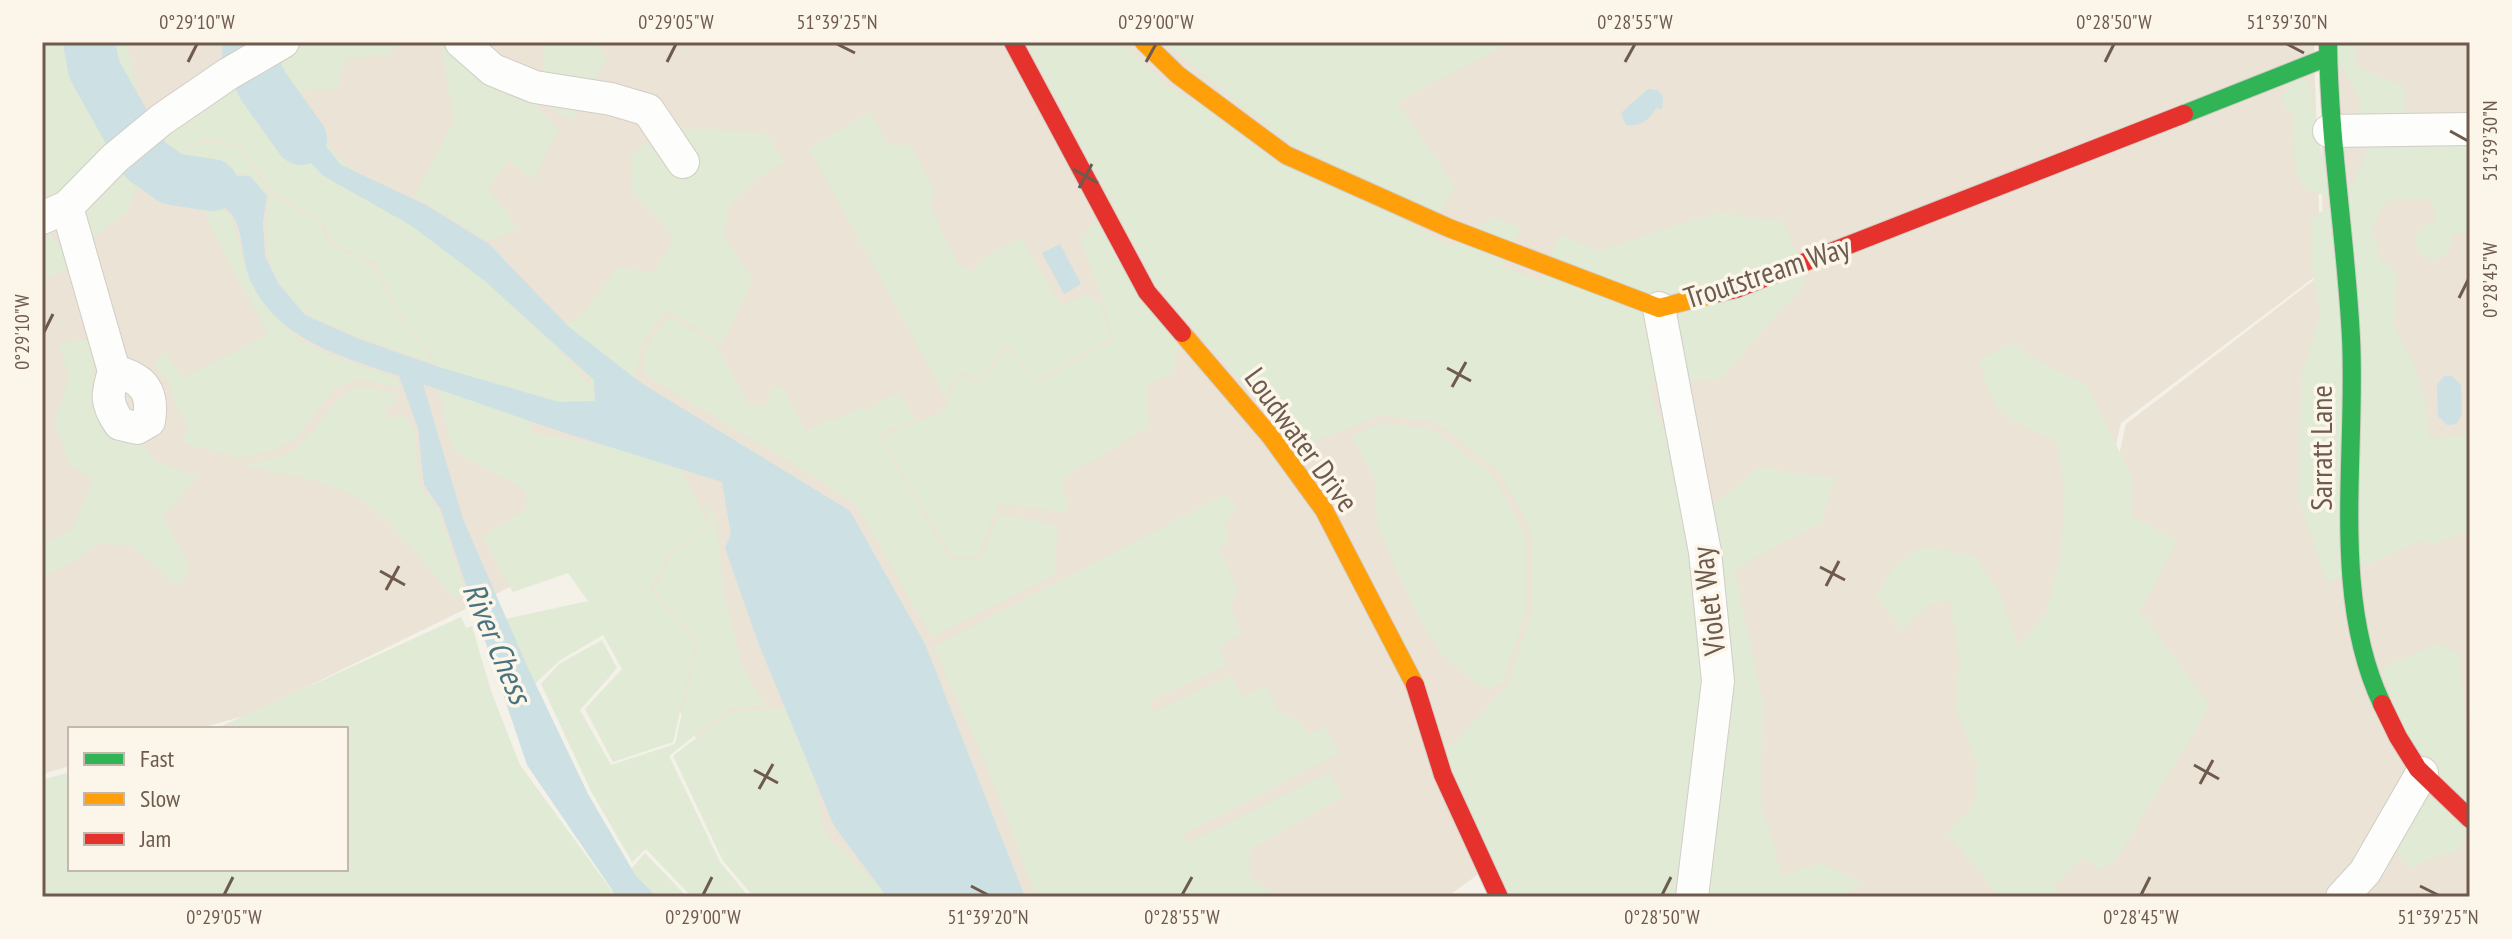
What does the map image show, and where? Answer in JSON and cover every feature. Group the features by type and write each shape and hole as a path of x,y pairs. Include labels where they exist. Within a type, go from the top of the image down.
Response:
{"street":[{"path":"114,371 54,212 161,120 228,74 283,42"},
{"path":"461,42 493,70 535,87 611,99 648,110 683,162"},
{"name":"Loudwater Drive","path":"1013,42 1147,292 1271,437 1324,510 1419,693 1443,775 1499,897"},
{"name":"Troutstream Way","path":"1144,42 1178,75 1286,155 1449,228 1659,308 1736,289 2328,49"},
{"name":"Sarratt Lane","path":"2328,49 2329,131 2351,339 2349,521 2358,631 2383,711 2422,773 2470,819"},
{"path":"2329,131 2470,129"},
{"name":"Violet Way","path":"1659,308 1705,552 1718,681 1692,897"},
{"path":"2342,897 2365,872 2422,773"}],"shaded area":[{"path":"42,42 2314,42 2321,272 2121,423 2033,821 2011,897 1504,897 1488,867 1447,897 792,897 583,551 254,713 205,727 68,727 68,767 42,774"},
{"path":"2321,42 2470,42 2470,897 2015,897 2038,821 2126,424 2323,273"}],"green space":[{"path":"42,42 126,42 136,85 122,136 143,171 129,209 70,257 42,203"},
{"path":"267,42 401,42 387,56 346,57 337,88 297,91 335,154 395,211 529,313 606,406 523,402 532,432 677,460 709,526 668,554 650,589 696,643 673,742 613,762 585,709 622,669 603,635 559,661 527,691 501,620 588,601 568,573 513,592 482,536 527,509 525,490 452,450 431,353 407,327 375,263 332,243 322,221 274,193 240,146 208,138 164,155 144,168 137,152"},
{"path":"441,42 453,42 541,82 544,42 596,42 607,60 571,121 543,104 538,108 559,130 533,180 509,161 488,188 519,228 488,241 414,196 454,122"},
{"path":"1026,42 1121,42 1167,85 1452,247 1492,217 1521,227 1501,266 1541,281 1559,234 1597,251 1720,212 1784,222 1806,282 1722,378 1649,385 1657,414 1712,506 1759,467 1835,478 1822,522 1734,569 1763,702 1761,803 1782,876 1821,863 1861,882 1844,897 1510,897 1444,754 1509,683 1532,609 1532,533 1499,471 1435,422 1380,415 1298,448 1156,285"},
{"path":"1163,42 1511,42 1397,102 1455,187 1439,214 1292,146"},
{"path":"2328,42 2356,42 2355,67 2405,87 2405,122 2358,123 2359,98"},
{"path":"2309,80 2329,197 2306,190 2295,174 2293,116 2282,104 2287,82"},
{"path":"870,112 889,145 911,146 935,192 930,206 959,265 971,272 988,254 1021,238 1061,305 1085,295 1101,304 1110,339 1036,379 1006,343 980,380 958,371 945,396 809,148"},
{"path":"674,128 766,134 785,162 758,178 730,206 724,237 753,279 722,344 667,310 642,342 632,392 604,395 551,337 584,312 619,267 654,273 675,238 632,190 630,156 655,136"},
{"path":"209,141 238,147 272,195 319,222 329,244 373,266 405,328 429,354 431,362 315,319 292,301 282,288 270,260 266,229 269,196 250,175 193,172 165,156"},
{"path":"2470,141 2470,232 2451,234 2446,254 2431,259 2418,250 2416,241 2419,230 2436,222 2431,199 2388,200 2373,224 2379,257 2397,273 2394,327 2414,365 2423,392 2430,439 2461,436 2470,429 2470,531 2433,545 2421,540 2327,583 2298,498 2302,375 2320,314 2312,269 2310,218 2347,197 2371,142"},
{"path":"206,200 219,206 232,219 249,279 266,307 300,341 397,378 399,387 357,379 335,389 295,439 270,452 240,458 183,443 189,424 175,408 171,386 153,362 166,352 182,378 268,334 207,220"},
{"path":"1101,215 1179,340 1174,373 1146,384 1149,427 1063,478 1068,512 998,504 978,557 952,557 881,436 942,413 958,375 980,383 1007,348 1036,382 1113,341 1103,301 1080,239"},
{"path":"48,228 72,268 42,279 42,230"},
{"path":"669,316 717,346 749,404 765,404 770,389 781,385 806,431 862,407 866,411 898,391 916,420 878,434 950,560 981,560 999,513 1058,526 1054,575 932,637 857,506 823,482 642,373 647,345"},
{"path":"90,339 98,400 128,422 155,461 198,477 163,516 190,567 179,588 132,546 98,543 71,563 42,576 42,544 71,531 93,480 69,464 55,422 69,375 58,344"},
{"path":"2010,343 2051,368 2086,384 2132,477 2132,516 2177,541 2140,612 2210,706 2116,860 2099,870 2082,857 2055,886 2056,897 1992,897 1994,889 1946,833 1974,805 1977,765 1956,709 1959,658 1950,600 1928,606 1902,630 1876,597 1893,567 1922,547 1973,555 1999,591 2018,645 2046,613 2061,552 2065,489 2056,440 2030,430 1996,408 1978,361"},
{"path":"360,385 393,393 397,402 386,407 389,418 405,416 414,428 420,486 438,509 466,593 452,597 398,532 359,499 317,481 242,465 274,458 296,448 333,404"},
{"path":"1380,423 1433,430 1493,475 1525,534 1526,610 1503,683 1484,689 1441,653 1398,574 1378,525 1374,477 1351,436"},
{"path":"1226,494 1237,511 1224,521 1229,541 1219,549 1237,587 1231,608 1241,634 1219,647 1227,665 1150,701 1153,712 1231,676 1241,697 1266,686 1278,710 1301,723 1307,735 1326,726 1339,753 1183,835 1188,843 1330,772 1343,796 1251,849 1249,865 1252,880 1278,897 1036,897 988,768 933,647"},
{"path":"702,504 716,517 723,587 742,665 765,705 729,708 669,756 720,862 749,897 692,897 646,849 632,862 591,791 541,684 559,664 602,640 617,668 580,710 611,765 675,744 698,642 653,589 670,556 712,526"},
{"path":"461,617 466,628 472,626 491,691 520,765 612,891 645,853 687,897 42,897 42,780 68,773 68,871 348,871 348,727 219,727"},
{"path":"2437,644 2460,654 2467,746 2470,749 2470,825 2458,852 2436,857 2412,868 2395,850 2424,794 2382,667"},
{"path":"802,707 824,833 891,897 754,897 723,861 673,756 730,712"}],"water":[{"path":"270,75 341,165 426,205 489,244 568,326 641,383 850,511 925,644 1025,897 887,897 834,826 759,645 725,548 731,534 722,482 423,384 463,519 528,668 588,794 636,876 657,897 617,897 527,765 440,508 424,485 418,428 399,376 333,352 293,331 261,299 249,277 239,231 228,210 220,204 162,183 145,165 154,154 193,175 250,176 267,196 263,222 265,256 278,283 305,315 359,339 442,368 559,402 595,401 594,380 486,282 412,226 322,175 284,133 252,88"},
{"path":"1648,89 1657,90 1663,96 1662,109 1656,108 1640,124 1626,125 1621,113"},
{"path":"1060,244 1081,284 1064,294 1042,253"},
{"path":"2444,376 2452,376 2461,385 2462,414 2456,424 2447,425 2438,416 2437,385"}],"waterway":[{"name":"River Chess","path":"89,42 94,69 145,160 172,179 212,185"},
{"name":"River Chess","path":"249,42 248,55 263,86 301,139"}],"traffic: fast":[{"path":"2328,42 2331,116 2351,338 2351,571 2356,617 2366,662 2382,704"},
{"path":"2184,114 2328,57"}],"traffic: slow":[{"path":"1144,42 1178,75 1286,155 1449,228 1659,308 1718,293"},
{"path":"1182,333 1271,437 1324,510 1415,685"}],"traffic: jam":[{"path":"1013,42 1147,292 1182,333"},
{"path":"1718,293 1736,289 2184,114"},
{"path":"1415,685 1443,775 1499,897"},
{"path":"2382,704 2418,769 2470,819"}]}
